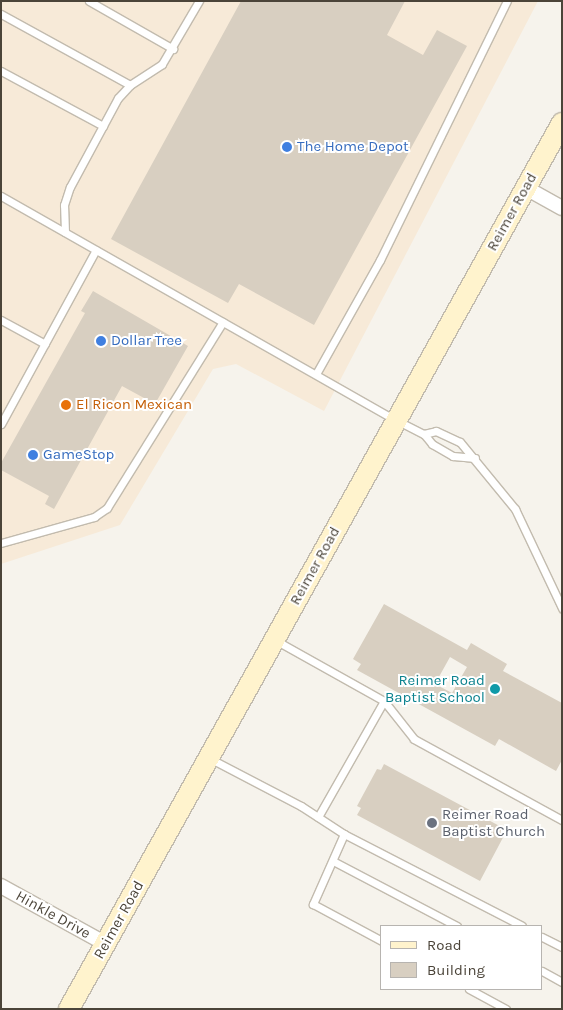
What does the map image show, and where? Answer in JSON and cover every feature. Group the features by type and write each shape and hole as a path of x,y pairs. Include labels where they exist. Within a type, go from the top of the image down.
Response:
{"street":[{"name":"Reimer Road","path":"70,1009 562,123"},
{"path":"526,188 562,208"},
{"name":"Hinkle Drive","path":"1,886 106,944"}],"lane":[{"path":"89,1 173,48"},
{"path":"64,232 64,205 118,98 130,85 162,64 199,1"},
{"path":"316,374 380,260 507,1"},
{"path":"1,14 130,85"},
{"path":"1,71 103,126"},
{"path":"1,196 396,420 424,434 432,444 453,456 474,458"},
{"path":"1,424 96,250"},
{"path":"1,320 45,344"},
{"path":"1,543 94,516 107,508 223,322"},
{"path":"424,434 436,431 460,442 515,509 562,608"},
{"path":"274,640 384,701 414,739 562,820"},
{"path":"318,817 384,701"},
{"path":"209,758 318,817 344,834 520,925"},
{"path":"344,834 313,904 380,940"},
{"path":"333,861 455,925"},
{"path":"543,938 562,947"},
{"path":"543,972 562,982"},
{"path":"471,990 506,1009"}],"shaded area":[{"path":"1,1 538,1 324,411 236,364 213,369 120,525 1,564"}],"building":[{"name":"The Home Depot","path":"241,1 405,1 387,35 423,55 437,30 467,46 314,325 239,284 228,303 111,239"},
{"path":"93,291 188,346 155,404 122,386 54,509 45,504 49,496 1,470 1,463 85,313 81,311"},
{"name":"Reimer Road Baptist School","path":"384,604 467,650 471,643 507,664 503,671 562,703 562,760 556,771 499,739 495,746 357,670 361,664 353,659","holes":["450,657 467,667 452,693 435,684"]},
{"name":"Reimer Road Baptist Church","path":"384,764 507,830 480,881 357,815 361,808 357,806 377,769 381,770"}],"place":[{"name":"The Home Depot","path":"287,147"},
{"name":"Dollar Tree","path":"101,341"},
{"name":"El Ricon Mexican","path":"66,405"},
{"name":"GameStop","path":"33,455"},
{"name":"Reimer Road Baptist School","path":"495,689"},
{"name":"Reimer Road Baptist Church","path":"432,823"}]}
